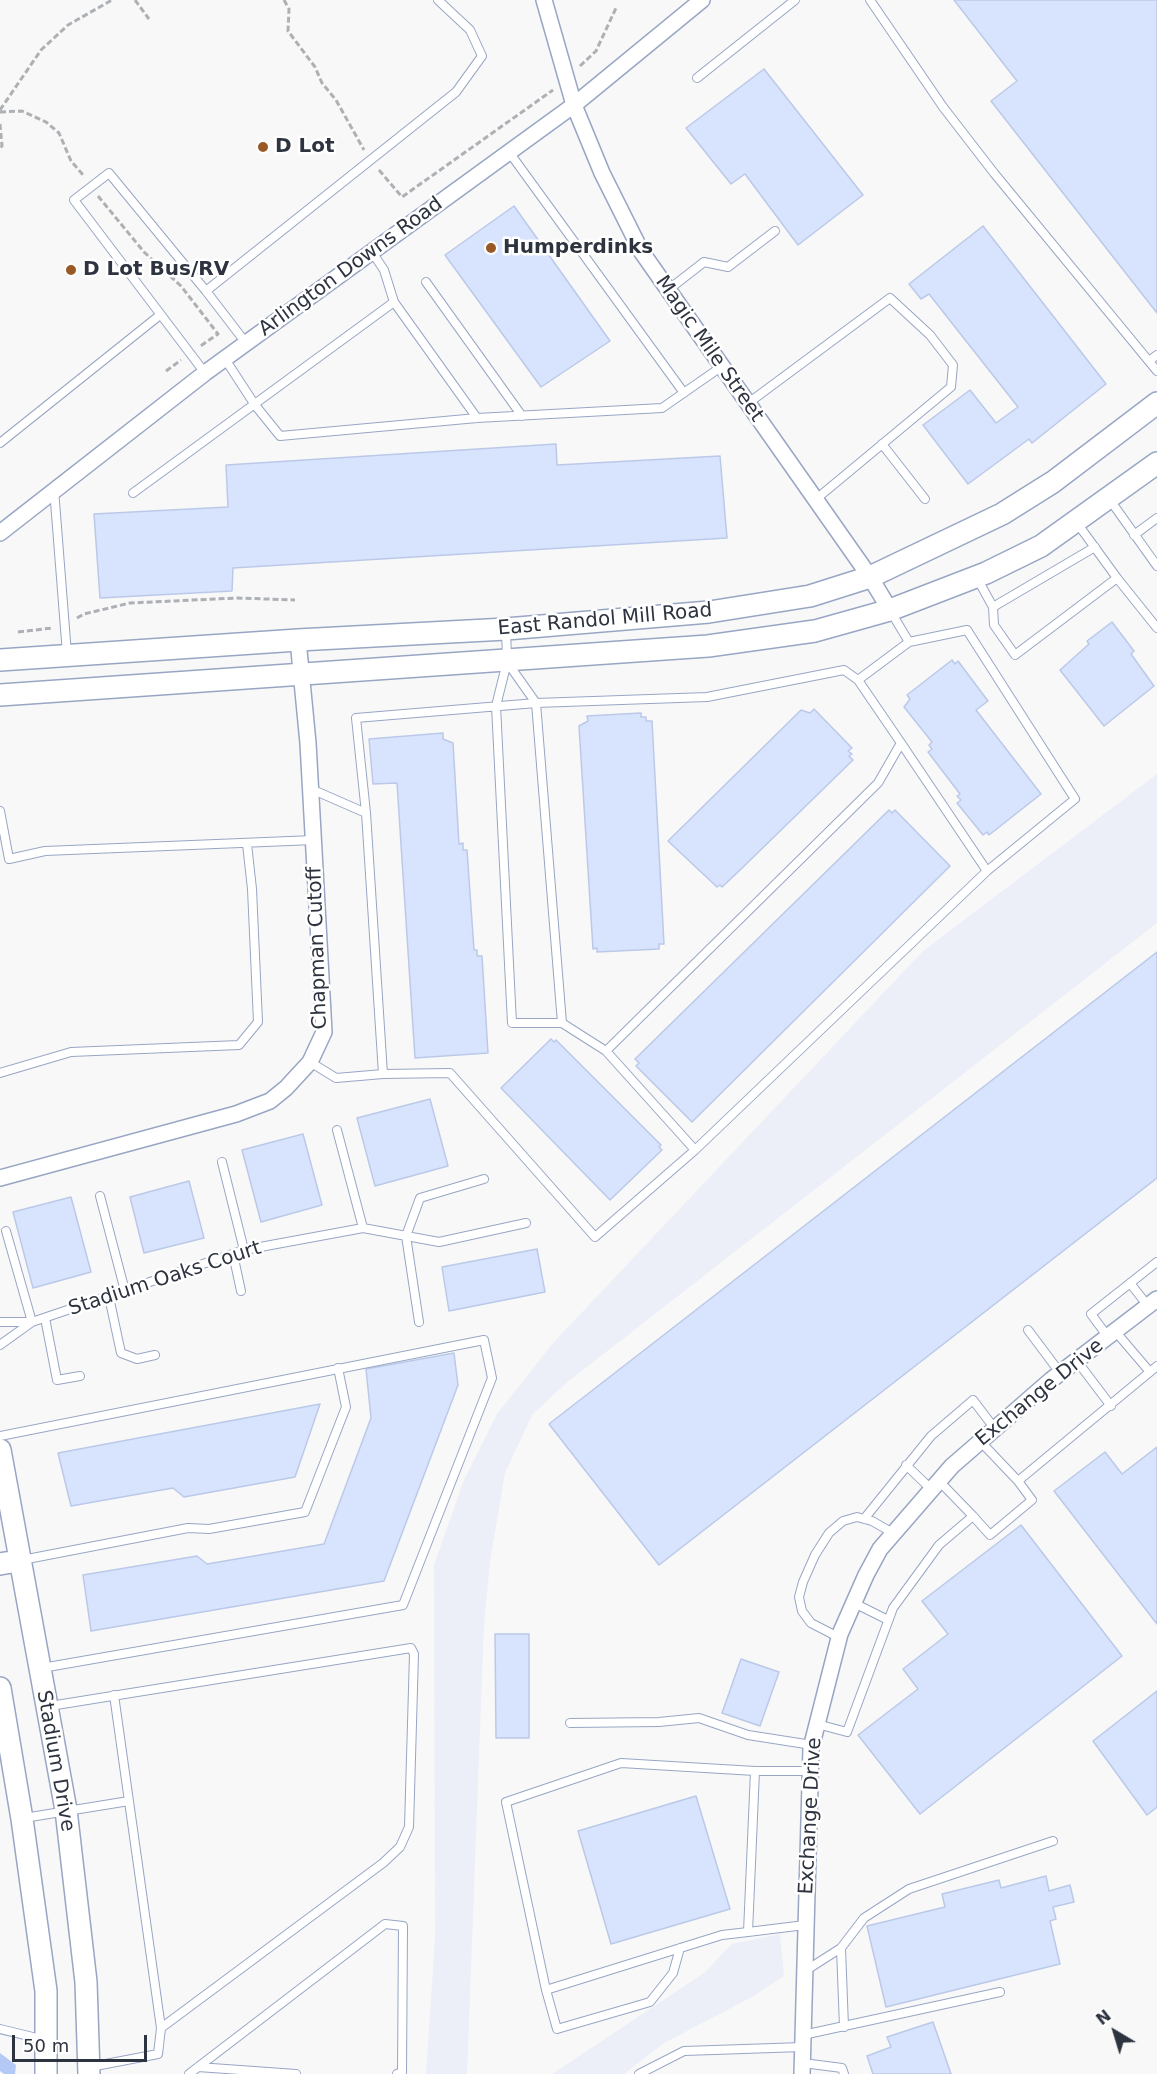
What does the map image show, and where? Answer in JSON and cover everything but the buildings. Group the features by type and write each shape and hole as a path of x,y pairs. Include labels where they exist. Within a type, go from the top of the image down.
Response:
{"main road":[{"name":"East Randol Mill Road","path":"0,660 506,629 709,612 810,596 870,577 1002,514 1053,482 1157,403"},
{"name":"East Randol Mill Road","path":"0,695 714,646 815,631 890,610 976,577 1041,546 1157,463"},
{"name":"Stadium Drive","path":"0,1450 9,1562 38,1668 66,1810 86,1982 89,2071"},
{"path":"0,1688 22,1819 46,1991 46,2074"}],"street":[{"name":"Magic Mile Street","path":"544,0 574,105 622,216 667,291 870,577 890,610"},
{"name":"Arlington Downs Road","path":"0,533 205,373 574,105 702,0"},
{"name":"Chapman Cutoff","path":"0,1178 236,1114 270,1101 286,1088 310,1062 324,1032 311,789 298,640"},
{"name":"Exchange Drive","path":"802,2068 812,1745 840,1638 854,1603 880,1549 935,1485 995,1429 1152,1303"}],"lane":[{"path":"206,291 456,92 482,56 470,30 438,0"},
{"path":"697,78 795,0"},
{"path":"870,0 943,107 1157,371"},
{"path":"509,152 684,393"},
{"path":"205,373 74,200 109,173 246,343"},
{"path":"667,291 704,262 728,267 775,231"},
{"path":"372,252 384,270 394,302 477,418"},
{"path":"426,282 522,416"},
{"path":"747,404 890,298 930,335 953,364 951,387 815,500"},
{"path":"134,493 394,302"},
{"path":"0,443 160,315"},
{"path":"1149,362 1157,355"},
{"path":"225,359 255,405 280,436 477,418 662,408 721,367"},
{"path":"882,444 925,499"},
{"path":"54,489 67,655"},
{"path":"1109,498 1157,566"},
{"path":"1134,535 1157,518"},
{"path":"1076,522 1157,628"},
{"path":"993,607 1095,547"},
{"path":"976,577 993,607 994,625 1015,655 1117,578"},
{"path":"890,610 909,642"},
{"path":"506,629 507,662 496,706 512,1023 561,1023 606,1051 695,1150"},
{"path":"310,1062 336,1078 383,1074 450,1073 595,1237 695,1150 987,871 1076,799 967,630 909,642 858,680"},
{"path":"507,662 536,703 561,1023"},
{"path":"383,1074 366,813 356,718 536,703 707,697 844,670 858,680 987,871"},
{"path":"606,1051 878,783 901,743"},
{"path":"311,789 366,813"},
{"path":"0,811 9,859 45,851 314,840"},
{"path":"0,1073 71,1052 239,1045 258,1022 252,889 247,844"},
{"path":"337,1130 363,1227"},
{"path":"222,1162 244,1250"},
{"path":"419,1322 406,1236 420,1198 484,1179"},
{"path":"100,1196 125,1291"},
{"name":"Stadium Oaks Court","path":"0,1322 32,1322 244,1250 363,1227 439,1242 526,1223"},
{"path":"6,1231 32,1322"},
{"path":"233,1254 241,1291"},
{"path":"1150,1372 1091,1314 1157,1262"},
{"path":"1130,1283 1152,1303"},
{"path":"109,1297 121,1353 137,1359 155,1354"},
{"path":"45,1318 57,1380 80,1376"},
{"name":"Stadium Oaks Court","path":"0,1345 32,1322"},
{"path":"1028,1330 1061,1374"},
{"path":"0,1436 484,1341 492,1377 403,1605 38,1668"},
{"path":"1077,1361 1111,1406"},
{"path":"1018,1481 1157,1366"},
{"path":"9,1562 188,1528 209,1529 305,1512 346,1407 338,1368"},
{"path":"864,1519 931,1436 973,1400 995,1429"},
{"path":"906,1465 973,1516 990,1535 1032,1500 1018,1481 980,1442"},
{"path":"817,1724 846,1732 893,1608 939,1545 973,1516"},
{"path":"840,1638 811,1623 802,1611 799,1597 802,1582 815,1555 830,1533 843,1521 857,1517 893,1533"},
{"path":"854,1603 888,1620"},
{"path":"45,1707 411,1648 414,1654 409,1827 400,1847 383,1863 161,2028"},
{"path":"89,2071 158,2054 161,2028 114,1695"},
{"path":"570,1723 659,1722 699,1718 748,1735 812,1745"},
{"path":"680,1948 673,1973 650,2002 557,2030 546,1990 506,1802 621,1763 755,1771 810,1771"},
{"path":"748,1932 755,1771"},
{"path":"22,1819 129,1801"},
{"path":"804,1972 841,1948 864,1918 909,1889 1053,1841"},
{"path":"189,2074 385,1924 403,1926 402,2072 397,2074"},
{"path":"546,1990 722,1935 805,1925"},
{"path":"841,1948 844,2027"},
{"path":"639,2074 684,2051 803,2041 844,2027 1000,1992"},
{"path":"0,2030 46,2041"},
{"path":"198,2067 296,2074"},
{"path":"802,2068 842,2068 844,2074"}],"path":[{"path":"0,111 41,50 69,25 112,0"},
{"path":"135,0 149,19"},
{"path":"284,0 289,9 288,31 315,67 322,83 336,100 371,159 402,197 543,99 566,79 596,51 616,8"},
{"path":"0,111 22,111 46,122 60,133 71,161 144,252 181,285 218,334"},
{"path":"0,124 2,146 0,148"},
{"path":"18,632 64,627 84,614 130,603 237,598 295,600"}],"shaded area":[{"path":"1157,774 1157,923 565,1384 532,1415 505,1473 490,1561 484,1624 467,2074 426,2074 435,1938 434,1565 464,1480 497,1414 553,1343 923,951"},
{"path":"780,1934 784,1976 752,1997 664,2043 624,2074 552,2074 704,1973 732,1944"},
{"path":"0,2053 16,2065 15,2074 4,2074 0,2071"}],"place":[{"name":"D Lot","path":"263,147"},
{"name":"Humperdinks","path":"491,248"},
{"name":"D Lot Bus/RV","path":"71,270"}]}
